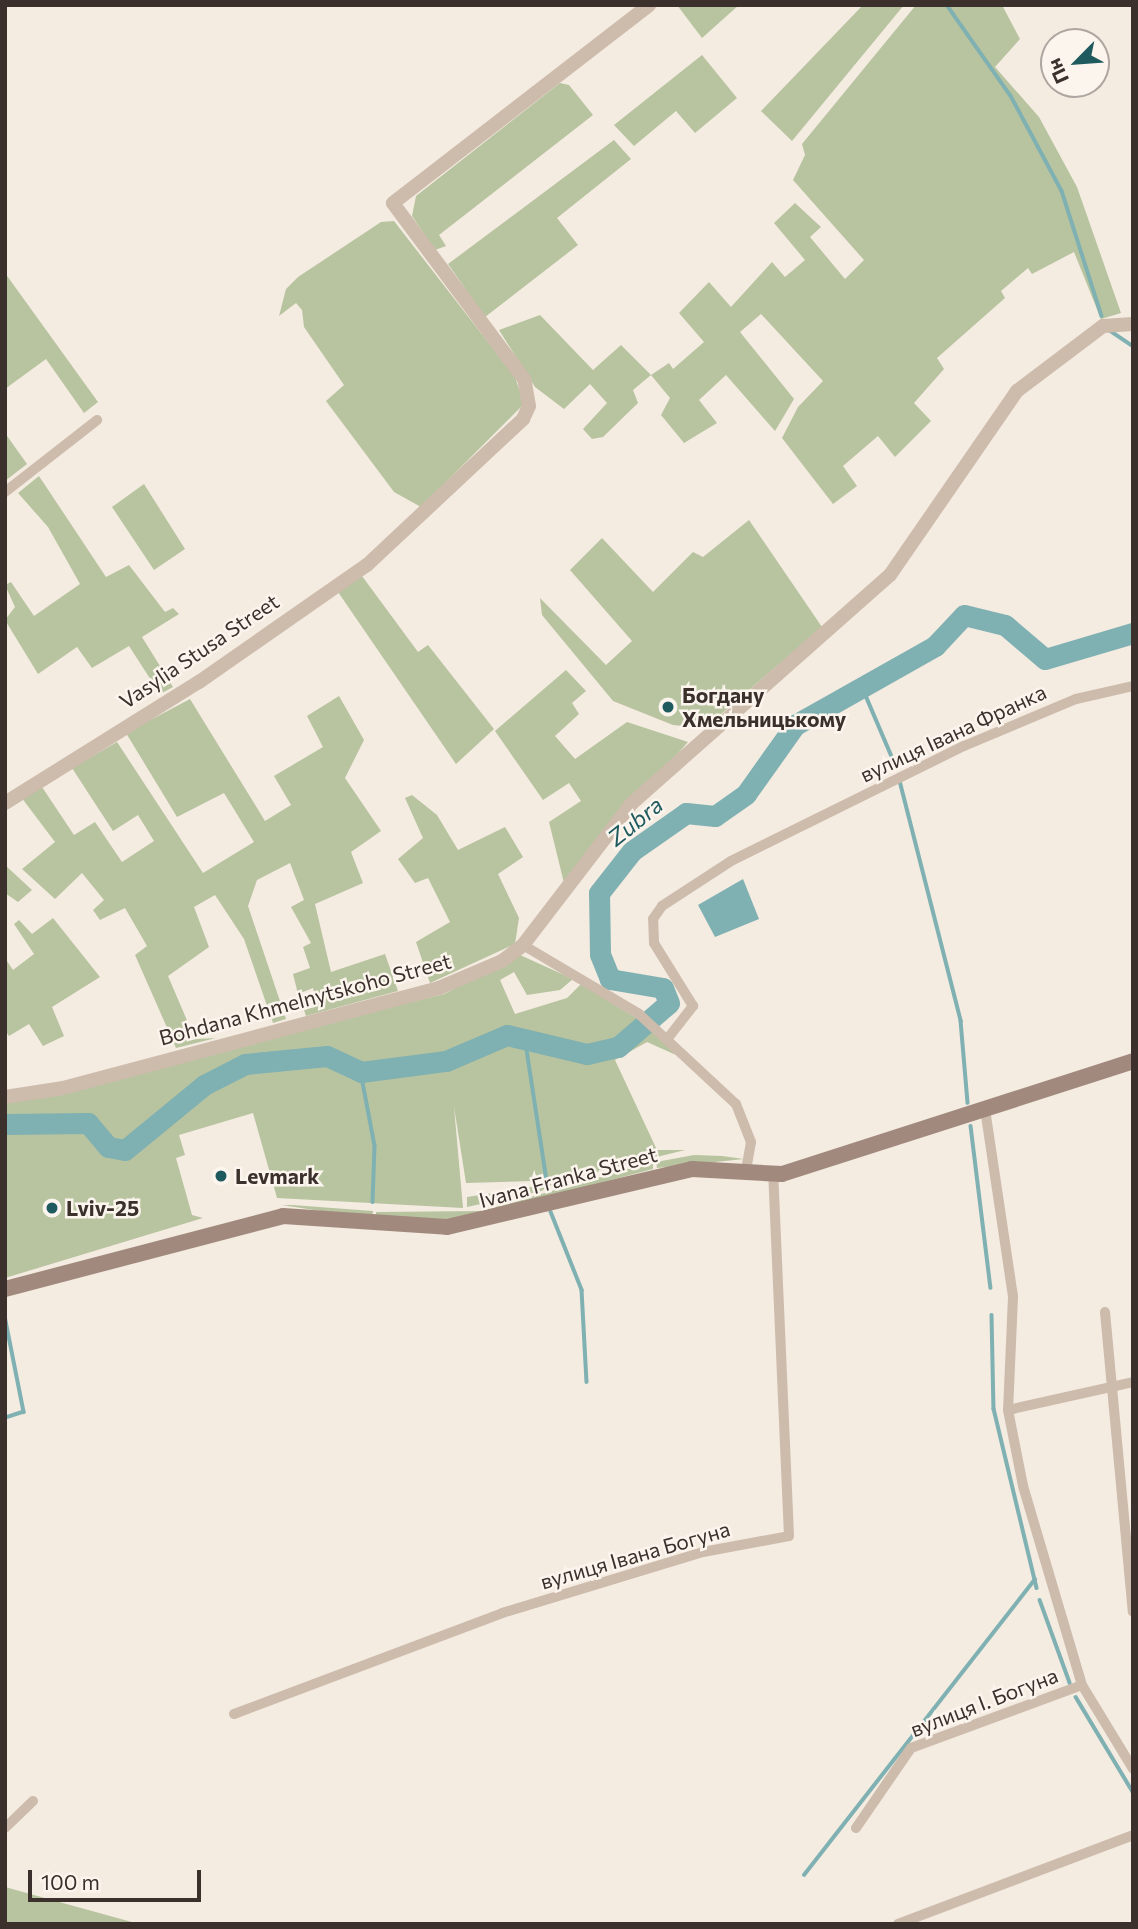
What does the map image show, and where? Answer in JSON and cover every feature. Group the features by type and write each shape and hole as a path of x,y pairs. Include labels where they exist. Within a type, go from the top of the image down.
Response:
{"main road":[{"name":"Ivana Franka Street","path":"5,1289 283,1216 447,1227 659,1174 746,1171 773,1175 1133,1061"}],"street":[{"name":"Vasylia Stusa Street","path":"5,803 199,682 367,565 523,419 529,394 393,203 649,5"},
{"name":"Bohdana Khmelnytskoho Street","path":"5,1097 63,1088 449,985 523,945 631,804 890,575 1017,391 1103,326 1133,324"},
{"path":"5,492 97,420"},
{"name":"вулиця Івана Франка","path":"668,1038 693,1006 654,943 657,912 731,861 1036,714 1133,686"},
{"path":"523,945 639,1014 668,1038 736,1104 751,1142 746,1171"},
{"path":"985,1110 1013,1297 1009,1410 1023,1486 1082,1685 1133,1769"},
{"name":"вулиця Івана Богуна","path":"234,1714 502,1613 704,1552 789,1536 773,1175"},
{"path":"1105,1312 1115,1387 1133,1612"},
{"path":"1009,1410 1133,1382"},
{"name":"вулиця І. Богуна","path":"856,1828 911,1748 1082,1685"},
{"path":"5,1828 33,1801"},
{"path":"898,1924 1133,1835"}],"green space":[{"path":"677,5 739,5 702,38"},
{"path":"863,5 904,5 792,141 761,111"},
{"path":"916,5 1002,5 1020,39 995,67 1039,117 1077,187 1121,313 1101,319 1074,252 1032,274 1028,268 1001,291 1005,298 937,358 944,369 914,403 931,421 895,457 878,436 843,466 857,486 833,504 782,438 798,407 823,381 761,314 740,332 794,399 775,431 726,375 699,400 717,423 684,443 661,415 670,398 651,375 669,363 673,369 704,342 679,313 709,282 731,307 772,262 785,277 805,260 774,223 795,203 821,227 810,237 845,279 864,260 793,180 805,155 802,144"},
{"path":"702,55 737,98 695,133 676,111 634,146 614,125"},
{"path":"560,83 569,85 593,115 439,235 446,246 435,250 412,216 416,196"},
{"path":"614,140 631,159 557,218 578,245 485,317 448,264"},
{"path":"394,221 515,377 524,404 421,507 394,492 326,401 344,385 304,327 302,310 296,303 279,316 286,289 298,277 381,222"},
{"path":"5,273 98,402 84,413 46,359 5,389"},
{"path":"540,315 593,370 621,345 651,375 633,390 638,403 603,437 592,439 583,429 607,403 590,384 564,409 535,387 499,330"},
{"path":"5,433 27,464 5,481"},
{"path":"39,476 106,577 129,565 165,612 173,608 179,614 142,637 173,687 160,694 129,646 92,668 77,647 38,674 5,620 15,607 5,585 11,582 34,616 80,584 48,527 18,493"},
{"path":"144,484 185,549 154,570 112,507"},
{"path":"749,520 822,627 705,728 673,725 613,701 542,615 540,598 606,665 632,641 570,570 602,538 653,592 693,552 703,557"},
{"path":"362,576 418,652 428,645 494,729 456,764 338,592"},
{"path":"566,670 586,691 572,703 579,714 555,736 575,759 627,722 688,742 564,883 549,822 581,801 569,783 543,800 495,731"},
{"path":"339,696 364,740 345,778 381,831 351,852 363,883 315,904 331,972 385,954 398,991 306,1016 304,1010 318,1005 313,988 298,994 293,974 310,968 303,947 311,943 291,907 304,900 290,863 257,880 248,906 286,1019 273,1023 244,939 215,895 194,907 209,947 168,976 195,1039 216,1038 176,1048 135,955 147,946 125,908 100,920 93,910 104,900 82,873 55,899 22,869 55,842 21,797 40,784 74,835 95,822 122,862 154,841 138,815 113,831 72,768 117,742 203,873 254,842 224,793 177,817 126,733 190,699 265,821 291,805 274,776 323,747 307,716"},
{"path":"412,795 437,815 458,850 505,827 523,857 498,874 519,918 515,944 430,983 416,942 450,922 428,878 415,883 398,859 423,838 405,798"},
{"path":"5,865 32,890 18,902 5,893"},
{"path":"53,918 100,977 52,1007 64,1036 43,1046 29,1024 9,1036 5,1030 5,958 13,970 34,954 14,924 19,920 32,934"},
{"path":"520,955 573,979 560,990 527,995 514,972 500,980 515,1014 567,998 581,984 651,1027 676,1055 647,1042 615,1060 657,1150 685,1150 564,1180 466,1183 454,1107 463,1208 277,1198 253,1113 179,1135 185,1155 176,1158 192,1215 203,1218 5,1278 5,1102 444,994"},
{"path":"694,1155 744,1159 657,1168 656,1162"},
{"path":"653,1162 653,1169 458,1220 376,1220 376,1212 482,1211"},
{"path":"556,1183 541,1191 467,1207 467,1197"},
{"path":"282,1205 292,1205 373,1211 372,1219"},
{"path":"5,1887 139,1924 5,1924"}],"water":[{"path":"743,879 759,919 715,937 698,905"}],"waterway":[{"path":"947,5 1011,96 1062,191 1102,316"},
{"path":"1109,330 1133,346"},
{"name":"Zubra","path":"5,1124 88,1123 108,1147 125,1150 204,1085 245,1064 327,1056 361,1072 446,1061 507,1035 587,1054 618,1047 669,1003 663,988 610,979 600,954 599,893 632,851 686,813 715,816 746,794 795,725 935,646 964,615 1005,625 1045,659 1133,633"},
{"path":"861,684 896,766"},
{"path":"900,781 961,1021 968,1103"},
{"path":"525,1037 547,1180"},
{"path":"361,1072 375,1146 373,1202"},
{"path":"971,1126 991,1288"},
{"path":"551,1212 582,1290 587,1382"},
{"path":"992,1315 994,1409 1037,1588"},
{"path":"5,1316 24,1412 5,1418"},
{"path":"804,1875 1035,1579"},
{"path":"1040,1600 1070,1683"},
{"path":"1076,1697 1133,1792"}],"place":[{"name":"Богдану Хмельницькому","path":"668,707"},
{"name":"Levmark","path":"221,1176"},
{"name":"Lviv-25","path":"52,1208"}]}
